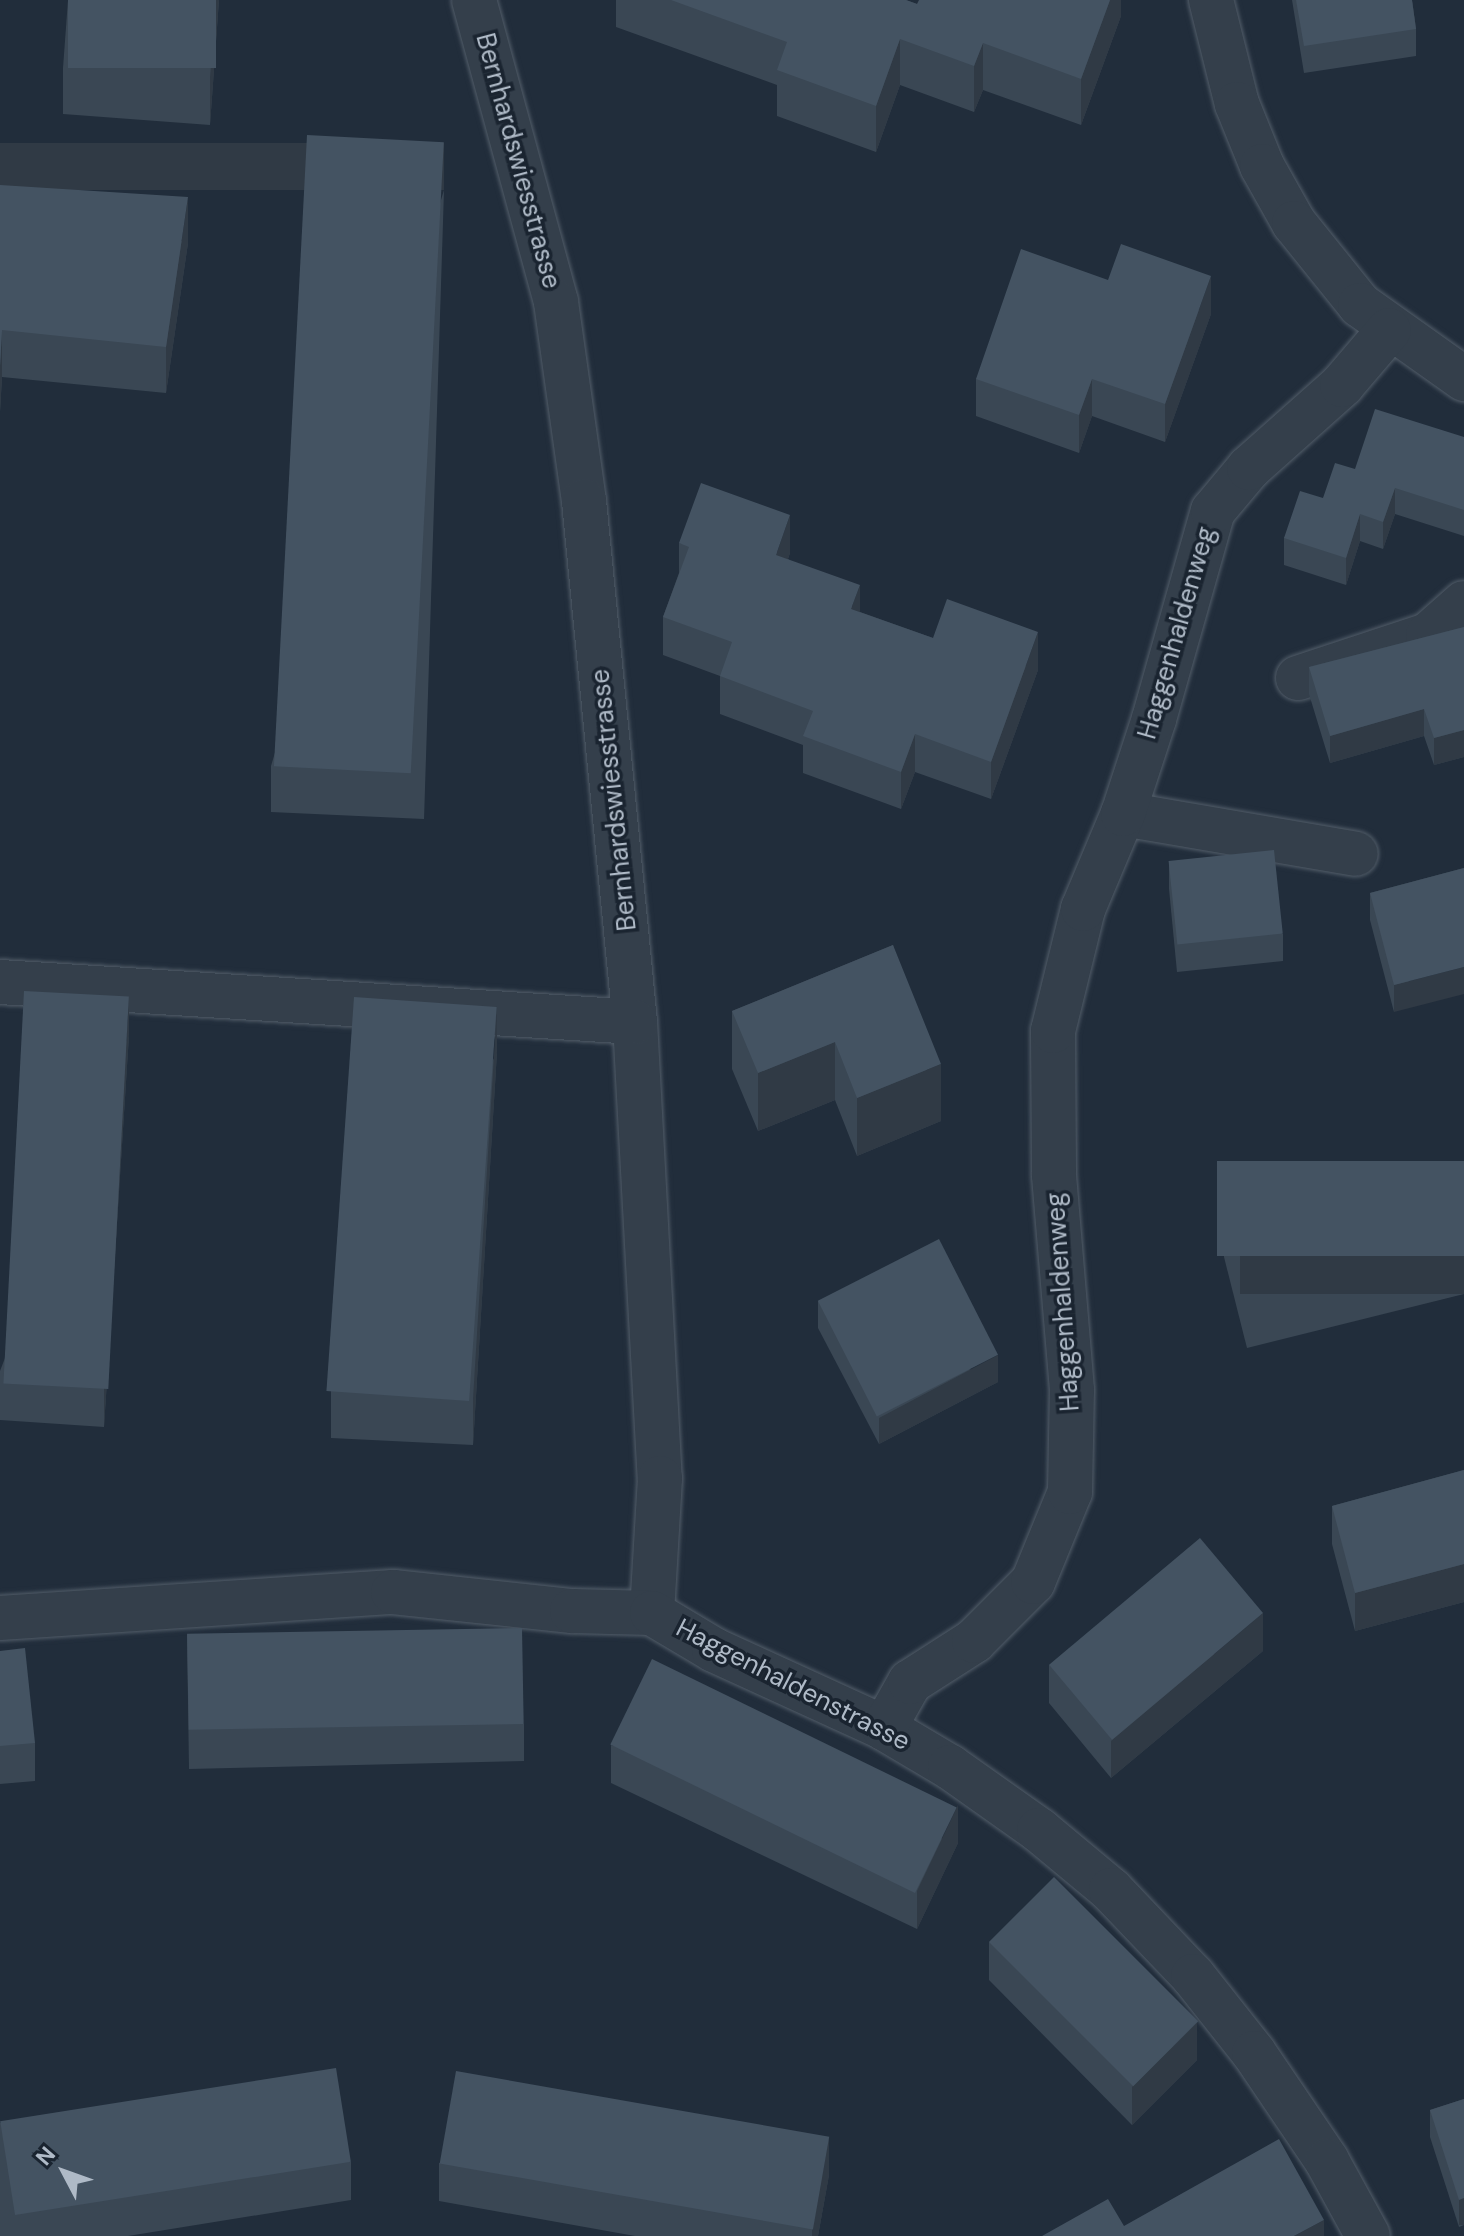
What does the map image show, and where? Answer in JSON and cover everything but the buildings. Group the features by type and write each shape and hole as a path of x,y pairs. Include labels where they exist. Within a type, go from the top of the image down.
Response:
{"street":[{"name":"Bernhardswiesstrasse","path":"474,0 556,302 584,501 635,1022 660,1478 652,1613"},
{"path":"1211,0 1237,104 1262,166 1327,266 1389,330 1464,379"},
{"name":"Haggenhaldenweg","path":"884,1728 910,1682 974,1641 1033,1582 1070,1492 1072,1390 1054,1174 1053,1031 1083,909 1123,814 1213,511 1249,468 1349,378 1389,330"},
{"path":"1298,678 1428,635 1464,603"},
{"path":"1123,814 1356,854"},
{"path":"0,982 635,1022"},
{"name":"Haggenhaldenstrasse","path":"0,1618 393,1592 572,1611 652,1613 714,1650 884,1728 1039,1830 1111,1890 1193,1976 1287,2101 1368,2236"}]}
